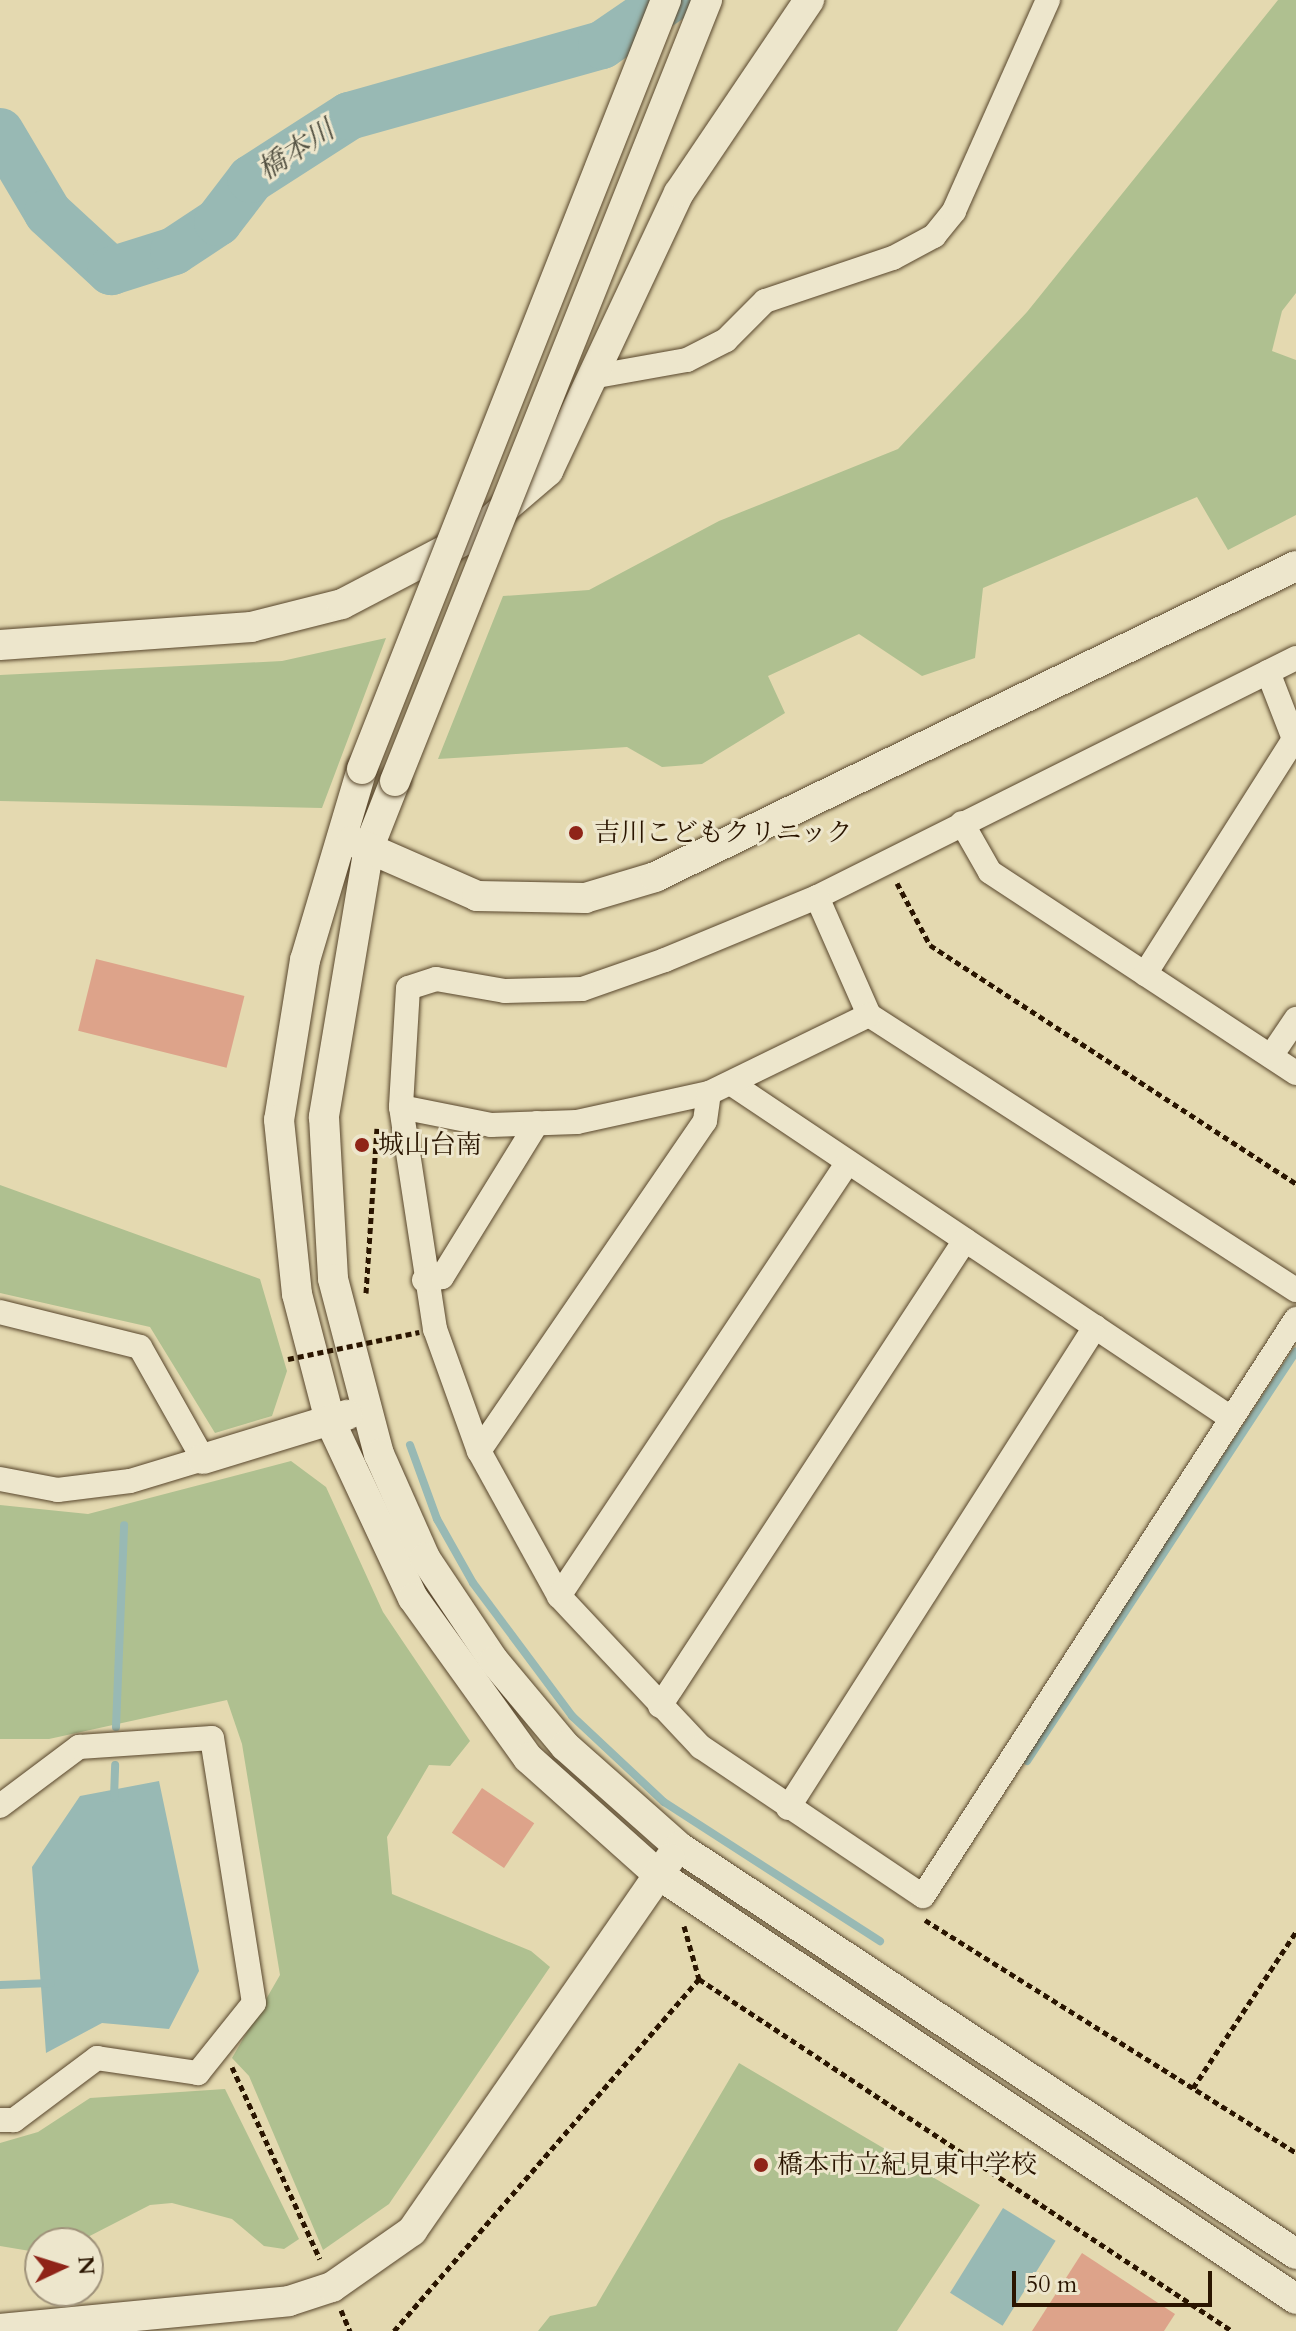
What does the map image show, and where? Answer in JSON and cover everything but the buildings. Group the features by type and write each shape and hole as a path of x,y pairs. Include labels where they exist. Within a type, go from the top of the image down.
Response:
{"street":[{"path":"666,0 362,769 305,960 279,1120 297,1294 330,1421 413,1598 528,1758 659,1875 1296,2299"},
{"path":"707,0 369,847 324,1117 333,1279 368,1407 425,1558 494,1661 565,1746 679,1847 1296,2254"},
{"path":"0,645 251,627 342,604 412,573 472,536 548,471 597,376 679,193 809,0"},
{"path":"597,376 687,360 726,340 765,301 893,258 934,236 954,211 1048,0"},
{"path":"340,837 477,896 585,898 655,877 1296,566"},
{"path":"1296,658 885,860 817,897 582,989 505,991 436,979 408,988 401,1107 424,1280 479,1451 559,1596 701,1747 923,1896 1296,1319"},
{"path":"1145,974 1294,739 1268,672"},
{"path":"962,823 990,872 1296,1073"},
{"path":"817,897 869,1015 1296,1290"},
{"path":"401,1107 491,1125 577,1122 709,1093 869,1015"},
{"path":"1271,1056 1296,1019"},
{"path":"732,1084 1231,1418"},
{"path":"479,1451 705,1121 709,1093"},
{"path":"424,1280 442,1277 537,1123"},
{"path":"559,1596 848,1162"},
{"path":"660,1706 965,1240"},
{"path":"0,1312 140,1347 203,1459"},
{"path":"788,1808 1095,1327"},
{"path":"0,1479 58,1490 130,1481 368,1407"},
{"path":"0,1806 8,1784 79,1747 212,1738 254,2003 198,2073 97,2058 14,2120 0,2120"},
{"path":"0,2329 289,2301 332,2287 412,2231 679,1847"}],"path":[{"path":"885,860 930,945 1296,1184"},
{"path":"358,1296 367,1293 381,1096 401,1107"},
{"path":"288,1359 419,1332"},
{"path":"923,1896 925,1920 1296,2153"},
{"path":"682,1918 699,1979 1232,2331"},
{"path":"1193,2088 1296,1932"},
{"path":"394,2331 699,1979"},
{"path":"218,2051 240,2075 320,2259"},
{"path":"338,2302 350,2331"}],"green space":[{"path":"1278,0 1296,0 1296,293 1282,311 1272,351 1296,360 1296,515 1228,550 1197,497 983,588 975,658 922,676 859,634 768,676 785,713 702,764 662,767 627,747 438,759 503,596 589,590 719,521 898,449 1027,312"},
{"path":"386,638 322,808 0,801 0,675 282,661"},
{"path":"0,1185 260,1279 287,1371 272,1416 215,1433 150,1327 0,1293"},
{"path":"291,1461 326,1487 383,1612 470,1741 450,1766 429,1765 387,1837 392,1894 531,1951 550,1967 389,2204 323,2250 249,2076 232,2058 280,1975 242,1744 227,1700 49,1739 0,1739 0,1505 88,1514"},
{"path":"739,2063 980,2205 897,2331 538,2331 550,2316 596,2306"},
{"path":"225,2089 299,2239 284,2249 264,2246 232,2219 172,2203 150,2205 104,2229 24,2227 24,2250 0,2246 0,2143 38,2132 90,2098"}],"water":[{"path":"159,1781 199,1971 169,2029 102,2023 46,2053 32,1867 80,1796"},
{"path":"1003,2208 1056,2241 1003,2326 950,2293"}],"waterway":[{"name":"橋本川","path":"0,132 48,213 111,271 174,251 218,222 251,179 349,116 602,45 668,0"},
{"path":"1027,1761 1296,1351"},
{"path":"410,1445 437,1519 473,1583 572,1716 664,1802 880,1941"},
{"path":"116,1727 124,1525"},
{"path":"114,1798 115,1765"},
{"path":"0,1985 51,1983"}],"place":[{"name":"吉川こどもクリニック","path":"576,833"},
{"name":"城山台南","path":"362,1145"},
{"name":"橋本市立紀見東中学校","path":"761,2165"}]}
